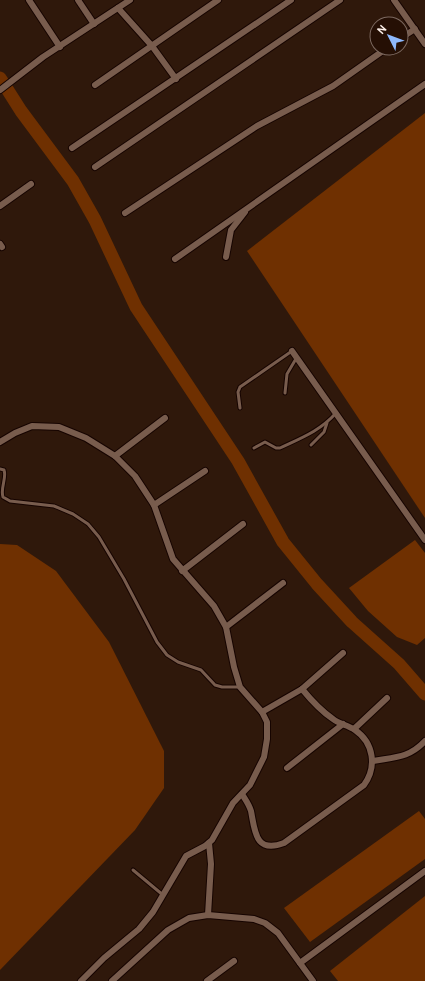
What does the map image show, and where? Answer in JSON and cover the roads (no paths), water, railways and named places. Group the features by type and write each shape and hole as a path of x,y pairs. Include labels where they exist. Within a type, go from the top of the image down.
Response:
{"street":[{"path":"29,0 60,46"},
{"path":"78,0 94,24"},
{"path":"0,90 60,46 130,0"},
{"path":"94,85 218,0"},
{"path":"72,148 291,0"},
{"path":"95,167 340,0"},
{"path":"394,0 425,44"},
{"path":"118,8 152,46 176,79"},
{"path":"409,33 415,29"},
{"path":"125,213 251,130 284,110 333,86 376,56"},
{"path":"175,259 425,84"},
{"path":"0,206 32,184"},
{"path":"226,257 231,230 250,206"},
{"path":"292,351 425,540"},
{"path":"115,456 165,418"},
{"path":"0,442 15,432 32,426 59,427 86,438 115,456 135,476 154,505 173,559 209,600 226,627 234,667 240,687 262,712 267,722 267,739 264,757 250,785 233,803 209,843 186,856 153,912 139,929 104,958 81,981"},
{"path":"154,505 204,471"},
{"path":"182,571 243,524"},
{"path":"226,627 283,583"},
{"path":"262,712 302,689 343,653"},
{"path":"242,794 248,803 252,823 258,837 262,843 269,846 276,846 284,842 364,785 372,772 373,761 368,742 354,729 334,720 319,709 302,689"},
{"path":"354,729 387,698"},
{"path":"287,768 343,724"},
{"path":"373,761 407,755 416,750 425,741"},
{"path":"208,915 211,864 209,843"},
{"path":"300,963 425,871"},
{"path":"112,981 168,930 189,918 208,915 246,918 265,923 278,933 313,981"},
{"path":"207,981 234,961"}],"lane":[{"path":"240,408 238,395 240,387 292,351"},
{"path":"285,393 287,374 296,357"},
{"path":"254,448 265,442 276,448 280,448 314,433 327,423 336,413"},
{"path":"311,445 324,432 327,423"},
{"path":"0,469 4,470 5,473 1,491 2,497 10,501 54,506 73,514 88,524 99,537 124,579 157,642 167,655 178,662 201,670 215,685 222,687 240,687"},
{"path":"133,870 163,895"}],"waterway":[{"path":"0,78 21,111 73,181 95,220 136,307 238,461 283,542 317,584 352,622 399,664 425,694"}]}
